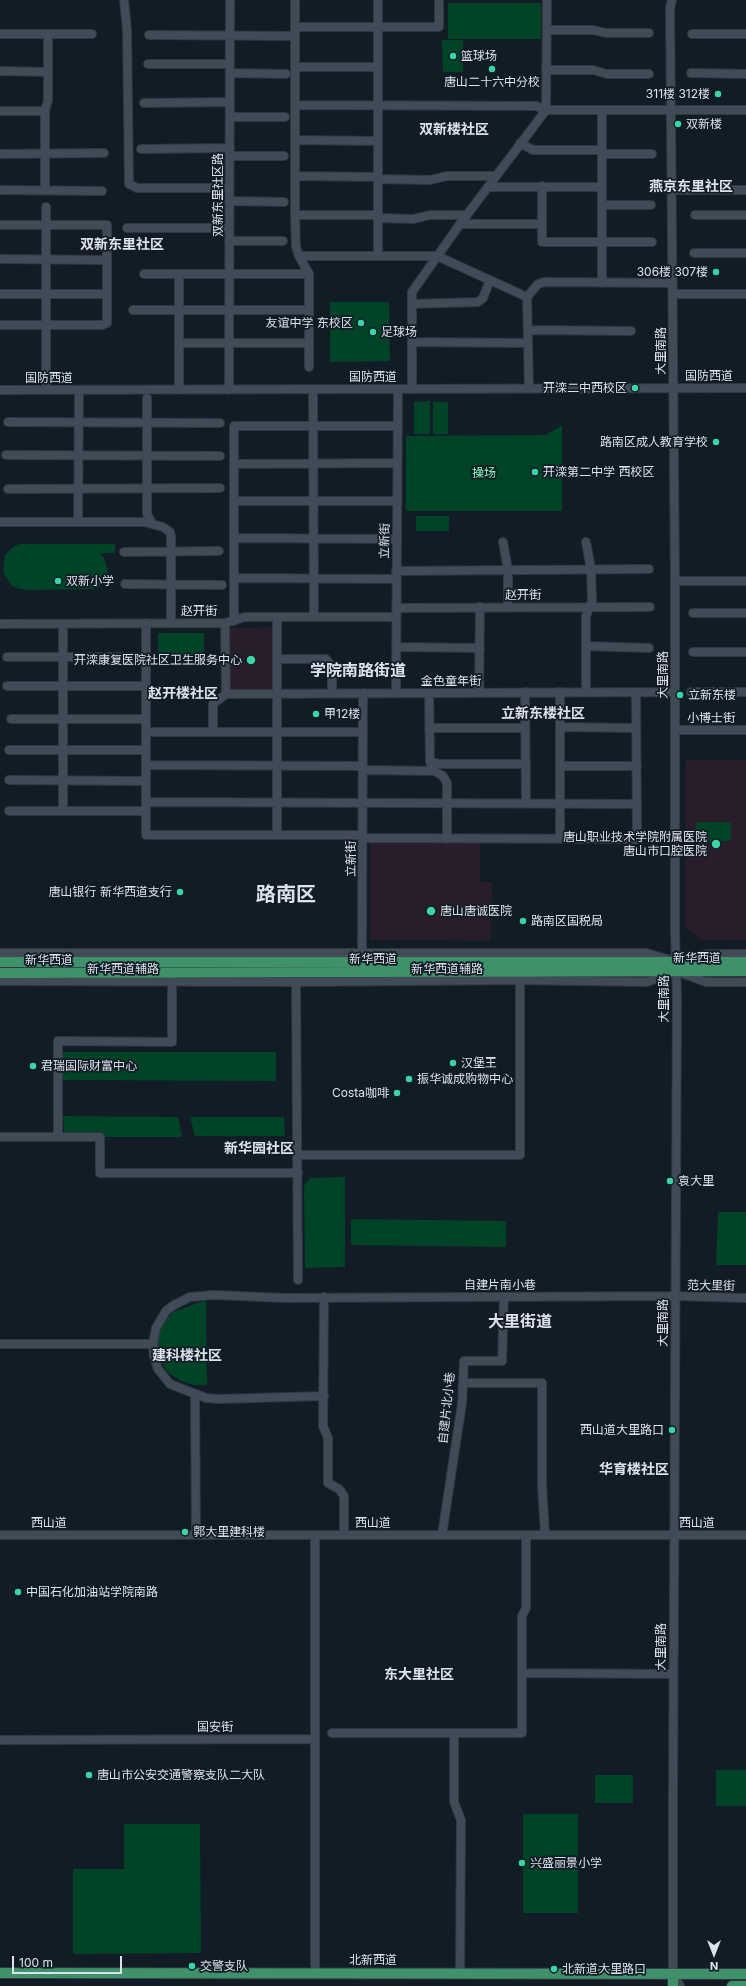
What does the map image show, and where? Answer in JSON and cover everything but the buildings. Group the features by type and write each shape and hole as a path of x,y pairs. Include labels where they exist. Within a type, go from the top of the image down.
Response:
{"main road":[{"name":"新华西道","path":"0,962 676,966 746,971"},
{"name":"新华西道","path":"0,973 172,977 676,966 746,962"},
{"name":"北新西道","path":"0,1973 746,1974"},
{"path":"674,1974 674,1986"},
{"path":"732,1986 746,1986"}],"street":[{"path":"124,0 127,30 129,184 137,188 230,188"},
{"name":"双新东里社区路","path":"229,390 230,0"},
{"path":"378,0 378,255"},
{"path":"412,389 412,292 460,224 546,110 547,0"},
{"name":"大里南路","path":"672,0 671,110 675,581 676,966 676,1296 673,1674 674,1974"},
{"path":"295,1 296,247 299,256 309,274 309,367"},
{"path":"149,34 230,36 378,27 439,27 439,2"},
{"path":"547,30 593,30 606,33 649,33"},
{"path":"0,34 92,34"},
{"path":"45,190 45,111 48,100 48,34"},
{"path":"692,34 746,34"},
{"path":"148,64 230,64"},
{"path":"296,67 378,67"},
{"path":"546,70 593,70 607,74 649,74"},
{"path":"0,71 48,72"},
{"path":"691,73 746,74"},
{"path":"230,74 286,74"},
{"path":"144,102 230,102"},
{"path":"295,105 536,106 546,110 746,110"},
{"path":"602,110 602,283"},
{"path":"0,111 45,111"},
{"path":"230,117 285,117"},
{"path":"296,140 378,141"},
{"path":"520,143 533,150 652,154"},
{"path":"141,149 230,152 284,156"},
{"path":"0,154 104,153"},
{"path":"296,176 430,180 447,176 496,176"},
{"path":"542,186 542,242 652,242"},
{"path":"488,187 602,187"},
{"path":"0,190 102,191"},
{"path":"674,190 746,190"},
{"path":"230,201 284,202"},
{"path":"602,205 650,205"},
{"path":"46,207 46,390"},
{"path":"296,215 378,216 413,219 430,215 467,215"},
{"path":"694,215 746,215"},
{"path":"460,224 542,224"},
{"path":"0,225 107,225 107,324 1,325"},
{"path":"127,228 230,228"},
{"path":"230,241 283,242"},
{"path":"694,253 746,253"},
{"path":"299,256 437,256 527,297"},
{"path":"0,259 107,260"},
{"path":"144,274 309,274"},
{"path":"179,274 179,390"},
{"path":"412,304 478,302 483,298 490,280"},
{"path":"529,389 527,297 538,284 544,282 673,283"},
{"path":"0,294 107,294"},
{"path":"673,294 746,294"},
{"path":"133,310 309,310"},
{"path":"528,330 631,331"},
{"path":"412,342 528,343"},
{"path":"179,343 309,343"},
{"name":"国防西道","path":"0,390 746,388"},
{"path":"313,389 314,617"},
{"name":"立新街","path":"396,693 398,389"},
{"path":"78,522 79,390"},
{"path":"147,398 146,489 147,514 152,523"},
{"path":"8,422 220,423"},
{"path":"213,732 213,704 226,694 229,622 234,578 234,426 398,426"},
{"path":"6,456 220,456"},
{"path":"234,464 397,463"},
{"path":"8,489 220,488"},
{"path":"234,501 397,501"},
{"path":"0,522 152,523 164,526 170,532 171,623"},
{"path":"234,538 397,539"},
{"path":"503,542 508,570 508,607"},
{"path":"586,542 591,569 592,601 586,616 586,692"},
{"path":"124,552 219,551"},
{"path":"234,578 314,578 508,570 649,569"},
{"path":"675,581 746,581"},
{"path":"125,584 222,585"},
{"path":"479,692 480,607"},
{"name":"赵开街","path":"396,608 650,607"},
{"path":"694,613 746,613"},
{"name":"赵开街","path":"0,624 229,622 245,617 396,617"},
{"path":"277,617 277,835"},
{"path":"146,623 146,835 277,835 448,839 637,839 636,692"},
{"path":"63,811 64,624"},
{"path":"586,646 649,648"},
{"path":"396,647 480,648"},
{"path":"693,652 746,652"},
{"path":"7,656 146,657"},
{"path":"277,659 326,659 332,667 332,693"},
{"path":"7,686 146,686"},
{"path":"525,692 526,803"},
{"path":"560,692 560,839"},
{"name":"金色童年街","path":"226,694 675,692"},
{"path":"691,692 746,692"},
{"name":"立新街","path":"362,954 363,693"},
{"path":"429,693 430,762 434,771"},
{"path":"11,719 146,719"},
{"path":"429,728 525,728"},
{"path":"560,728 636,728"},
{"name":"小博士街","path":"675,730 746,730"},
{"path":"146,732 363,732"},
{"path":"9,750 146,750"},
{"path":"430,762 439,764 526,764"},
{"path":"146,765 277,766 434,771 443,776 447,783 448,839"},
{"path":"560,766 637,766"},
{"path":"9,780 146,781"},
{"path":"146,802 637,804"},
{"path":"9,811 146,811"},
{"name":"新华西道辅路","path":"0,953 647,953 706,982 746,982"},
{"name":"新华西道辅路","path":"0,981 172,977 296,982 520,980 647,982 676,966 707,954 746,954"},
{"path":"58,1137 58,1042 172,1042 172,977"},
{"path":"298,1155 520,1156 520,980"},
{"path":"296,982 298,1280"},
{"path":"0,1138 100,1137 100,1173 298,1173"},
{"name":"范大里街","path":"676,1296 687,1294 746,1294"},
{"name":"自建片南小巷","path":"153,1344 156,1328 166,1311 190,1297 213,1295 324,1298 676,1296"},
{"name":"范大里街","path":"676,1296 746,1298"},
{"name":"自建片北小巷","path":"442,1535 463,1383 464,1362 502,1361 504,1297"},
{"path":"324,1298 323,1426 328,1438 328,1483 339,1489 344,1496 344,1535"},
{"path":"0,1344 153,1344 154,1356 158,1369 170,1384 195,1394 219,1399 324,1396"},
{"path":"463,1383 542,1383 542,1485 545,1535"},
{"path":"195,1394 196,1535"},
{"name":"西山道","path":"0,1535 746,1535"},
{"path":"314,1535 315,1973"},
{"path":"332,1733 522,1733 522,1616 526,1608 526,1535"},
{"path":"522,1673 673,1674"},
{"path":"454,1733 454,1802 461,1820 460,1974"},
{"name":"国安街","path":"0,1734 104,1735 115,1738"},
{"name":"国安街","path":"0,1740 103,1740 115,1738 315,1739"},
{"path":"667,1986 674,1974"},
{"path":"674,1974 680,1986"}],"shaded area":[{"name":"开滦康复医院社区卫生服务中心","path":"275,627 275,691 228,692 227,628"},
{"name":"唐山职业技术学院附属医院 唐山市口腔医院","path":"686,760 746,760 746,940 702,940 685,927"},
{"name":"唐山唐诚医院","path":"371,842 480,842 480,882 492,882 491,941 370,940"}],"green space":[{"path":"448,3 541,3 541,39 448,39"},
{"name":"篮球场","path":"442,40 463,40 463,72 443,72"},
{"path":"330,302 389,302 390,361 330,362"},
{"path":"430,401 430,434 414,434 414,402"},
{"path":"433,402 448,402 448,434 433,434"},
{"name":"操场","path":"562,425 562,511 406,511 406,436 546,435"},
{"path":"416,516 449,516 449,531 416,531"},
{"path":"20,544 115,544 115,553 100,553 104,558 108,571 106,578 99,587 93,589 27,590 16,588 10,584 3,571 5,555 14,546"},
{"path":"158,633 204,633 204,658 158,658"},
{"path":"696,822 731,822 731,841 696,841"},
{"path":"63,1052 276,1052 276,1081 63,1080"},
{"path":"63,1116 178,1117 182,1137 71,1137 64,1131"},
{"path":"190,1117 284,1117 285,1136 195,1136"},
{"path":"345,1177 345,1267 305,1268 304,1186 310,1178"},
{"path":"718,1212 746,1212 746,1265 716,1265"},
{"path":"351,1219 506,1221 506,1247 351,1245"},
{"path":"206,1300 207,1385 195,1385 183,1382 168,1373 157,1354 156,1341 161,1326 173,1312"},
{"path":"716,1770 746,1770 746,1806 716,1806"},
{"path":"595,1775 633,1775 633,1803 595,1803"},
{"path":"523,1814 578,1814 578,1913 523,1913"},
{"path":"124,1824 200,1824 201,1953 73,1954 73,1869 124,1869"}],"place":[{"name":"篮球场","path":"453,56"},
{"name":"唐山二十六中分校","path":"492,69"},
{"name":"311楼 312楼","path":"718,94"},
{"name":"双新楼","path":"678,124"},
{"name":"306楼 307楼","path":"716,272"},
{"name":"友谊中学 东校区","path":"361,323"},
{"name":"足球场","path":"373,332"},
{"name":"开滦二中西校区","path":"635,388"},
{"name":"路南区成人教育学校","path":"716,442"},
{"name":"开滦第二中学 西校区","path":"535,472"},
{"name":"双新小学","path":"58,581"},
{"name":"开滦康复医院社区卫生服务中心","path":"251,660"},
{"name":"立新东楼","path":"680,695"},
{"name":"甲12楼","path":"316,714"},
{"name":"唐山职业技术学院附属医院 唐山市口腔医院","path":"716,844"},
{"name":"唐山银行 新华西道支行","path":"180,892"},
{"name":"唐山唐诚医院","path":"431,911"},
{"name":"路南区国税局","path":"523,921"},
{"name":"汉堡王","path":"453,1063"},
{"name":"君瑞国际财富中心","path":"33,1066"},
{"name":"振华诚成购物中心","path":"409,1079"},
{"name":"Costa咖啡","path":"397,1093"},
{"name":"袁大里","path":"670,1181"},
{"name":"西山道大里路口","path":"672,1430"},
{"name":"郭大里建科楼","path":"185,1532"},
{"name":"中国石化加油站学院南路","path":"18,1592"},
{"name":"唐山市公安交通警察支队二大队","path":"89,1775"},
{"name":"兴盛丽景小学","path":"522,1863"},
{"name":"交警支队","path":"192,1966"},
{"name":"北新道大里路口","path":"554,1969"}],"district":[{"name":"双新楼社区","path":"454,130"},
{"name":"燕京东里社区","path":"691,187"},
{"name":"双新东里社区","path":"122,245"},
{"name":"学院南路街道","path":"358,671"},
{"name":"赵开楼社区","path":"183,694"},
{"name":"立新东楼社区","path":"543,714"},
{"name":"路南区","path":"286,895"},
{"name":"新华园社区","path":"259,1149"},
{"name":"大里街道","path":"520,1322"},
{"name":"建科楼社区","path":"187,1356"},
{"name":"华育楼社区","path":"634,1470"},
{"name":"东大里社区","path":"419,1675"}]}
